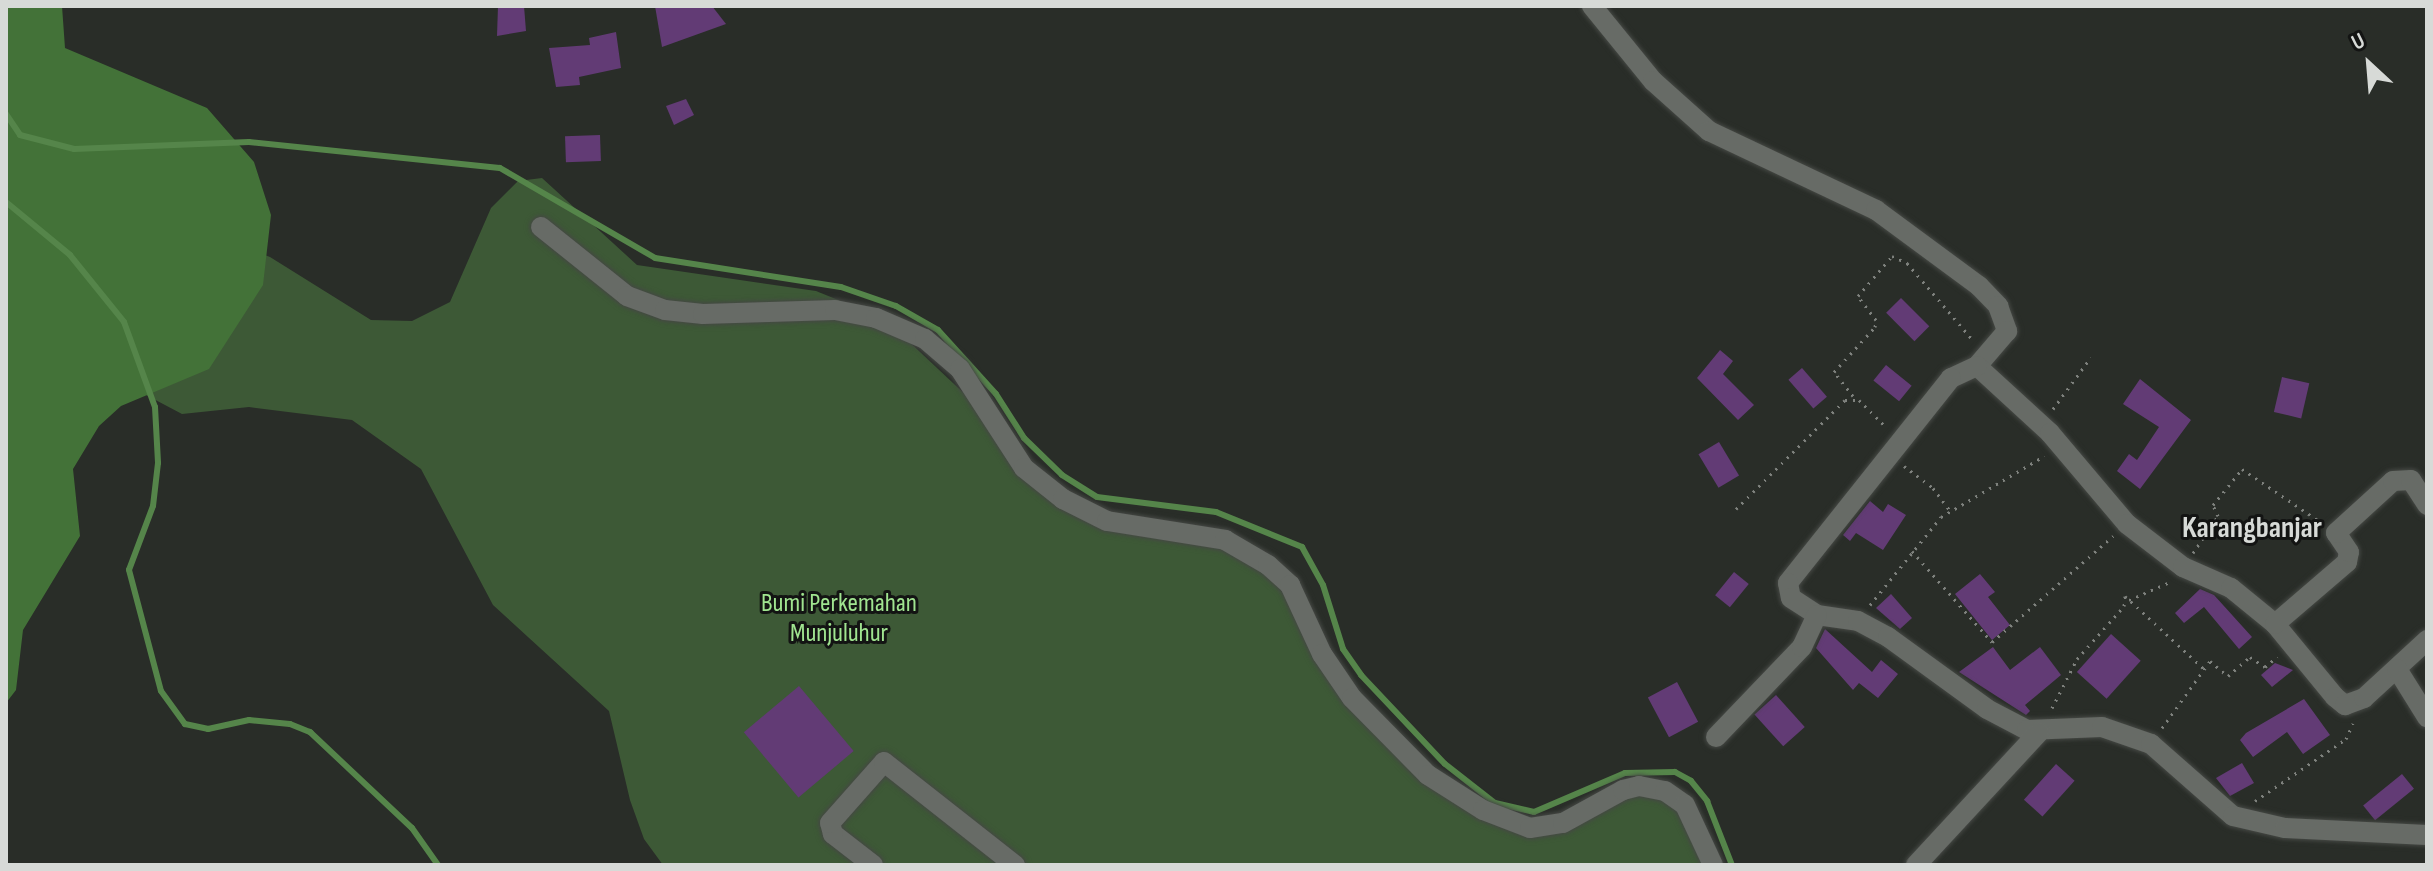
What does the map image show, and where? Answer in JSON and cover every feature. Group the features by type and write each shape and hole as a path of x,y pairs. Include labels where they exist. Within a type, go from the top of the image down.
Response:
{"street":[{"path":"1592,6 1653,81 1709,131 1876,210 1979,286 1998,306 2007,331 1977,366 1951,378 1788,583 1791,598 1817,615 1858,621 2005,721 2039,732 2102,727 2151,744 2233,816 2285,828 2427,835"},
{"path":"541,227 627,296 665,310 703,314 835,310 876,318 925,339 960,369 1024,468 1063,499 1107,521 1225,540 1268,565 1290,585 1322,654 1352,698 1428,775 1483,810 1530,828 1563,823 1623,790 1639,786 1665,791 1685,805 1713,865"},
{"path":"1977,366 2062,446 2127,524 2189,569 2231,588 2275,624 2345,705 2364,698 2427,640"},
{"path":"2275,624 2347,562 2349,552 2336,533 2402,477 2411,480 2427,505"},
{"path":"1716,737 1802,647 1817,615"},
{"path":"2397,669 2427,717"},
{"path":"1916,865 2039,732"},
{"path":"873,865 833,834 830,823 884,762 1015,865"}],"path":[{"path":"1951,512 1933,488 1895,450 1834,372 1875,327 1876,320 1858,296 1892,256 1907,263 1973,340 1977,366"},
{"path":"2041,425 2091,357"},
{"path":"1736,509 1853,396"},
{"path":"1858,621 1912,551 1951,512 2062,446"},
{"path":"2129,600 2189,569 2218,516 2213,505 2242,469 2336,533"},
{"path":"1912,551 1992,642 2001,640 2127,524"},
{"path":"2039,732 2077,659 2124,606 2125,596 2204,669"},
{"path":"2151,744 2210,661 2228,676 2250,657 2265,667 2291,643"},
{"path":"2233,816 2346,739 2354,728 2345,705"}],"green space":[{"path":"6,6 62,6 65,48 207,108 254,162 271,215 263,285 209,369 121,406 99,426 73,469 80,536 23,630 16,690 6,703"},
{"name":"Bumi Perkemahan Munjuluhur","path":"542,178 637,265 816,291 885,319 1004,431 1059,498 1263,553 1359,711 1436,790 1519,829 1657,790 1692,810 1714,865 663,865 644,839 630,800 609,711 493,605 421,469 352,420 249,407 182,414 95,368 207,233 270,257 371,320 412,321 450,302 491,208 518,181"}],"building":[{"path":"498,6 524,6 526,31 497,36"},
{"path":"655,6 712,6 726,24 662,47"},
{"path":"616,32 621,68 579,77 580,85 556,87 549,48 590,45 589,38"},
{"path":"686,99 694,115 674,125 666,106"},
{"path":"600,135 601,161 566,162 565,136"},
{"path":"1901,298 1929,326 1914,341 1886,313"},
{"path":"1720,350 1733,361 1723,374 1754,405 1738,420 1697,378"},
{"path":"1886,365 1912,386 1899,401 1873,381"},
{"path":"1802,368 1827,397 1813,408 1788,380"},
{"path":"2282,377 2309,383 2301,418 2274,412"},
{"path":"2140,379 2191,420 2140,489 2117,471 2129,454 2137,460 2159,427 2123,404"},
{"path":"1719,442 1739,475 1719,488 1698,454"},
{"path":"1870,501 1883,512 1888,504 1906,515 1883,550 1856,533 1850,541 1843,535"},
{"path":"1734,572 1749,584 1730,607 1715,595"},
{"path":"1980,574 1995,592 1988,597 2010,625 1992,640 1955,594"},
{"path":"2200,589 2214,595 2252,637 2239,649 2204,607 2184,623 2175,613"},
{"path":"1891,594 1912,618 1900,629 1876,608"},
{"path":"1825,629 1872,672 1881,660 1898,674 1878,698 1859,683 1853,690 1816,648"},
{"path":"2111,634 2141,661 2107,699 2077,672"},
{"path":"1993,647 2010,670 2040,647 2061,675 2025,705 2030,711 2026,715 1959,672"},
{"path":"2275,663 2293,670 2272,687 2261,675"},
{"path":"1677,682 1698,722 1669,737 1648,697"},
{"path":"799,686 854,751 798,797 744,732"},
{"path":"1776,695 1805,727 1783,746 1754,714"},
{"path":"2304,699 2330,735 2303,754 2287,732 2253,757 2240,740 2246,733"},
{"path":"2242,763 2254,783 2230,796 2216,778"},
{"path":"2056,764 2075,781 2042,816 2024,800"},
{"path":"2402,774 2414,789 2375,820 2363,805"}],"waterway":[{"path":"6,114 20,135 74,149 249,142 500,168 655,258 841,287 896,306 938,330 996,394 1024,438 1062,475 1097,497 1216,512 1302,547 1323,585 1343,649 1361,675 1445,764 1495,803 1534,812 1625,773 1675,772 1691,781 1707,801 1732,865"},
{"path":"6,202 70,255 124,322 155,407 158,463 153,506 129,570 161,691 185,724 208,729 249,720 290,724 310,732 412,828 438,865"}],"district":[{"name":"Karangbanjar","path":"2252,528"}]}
